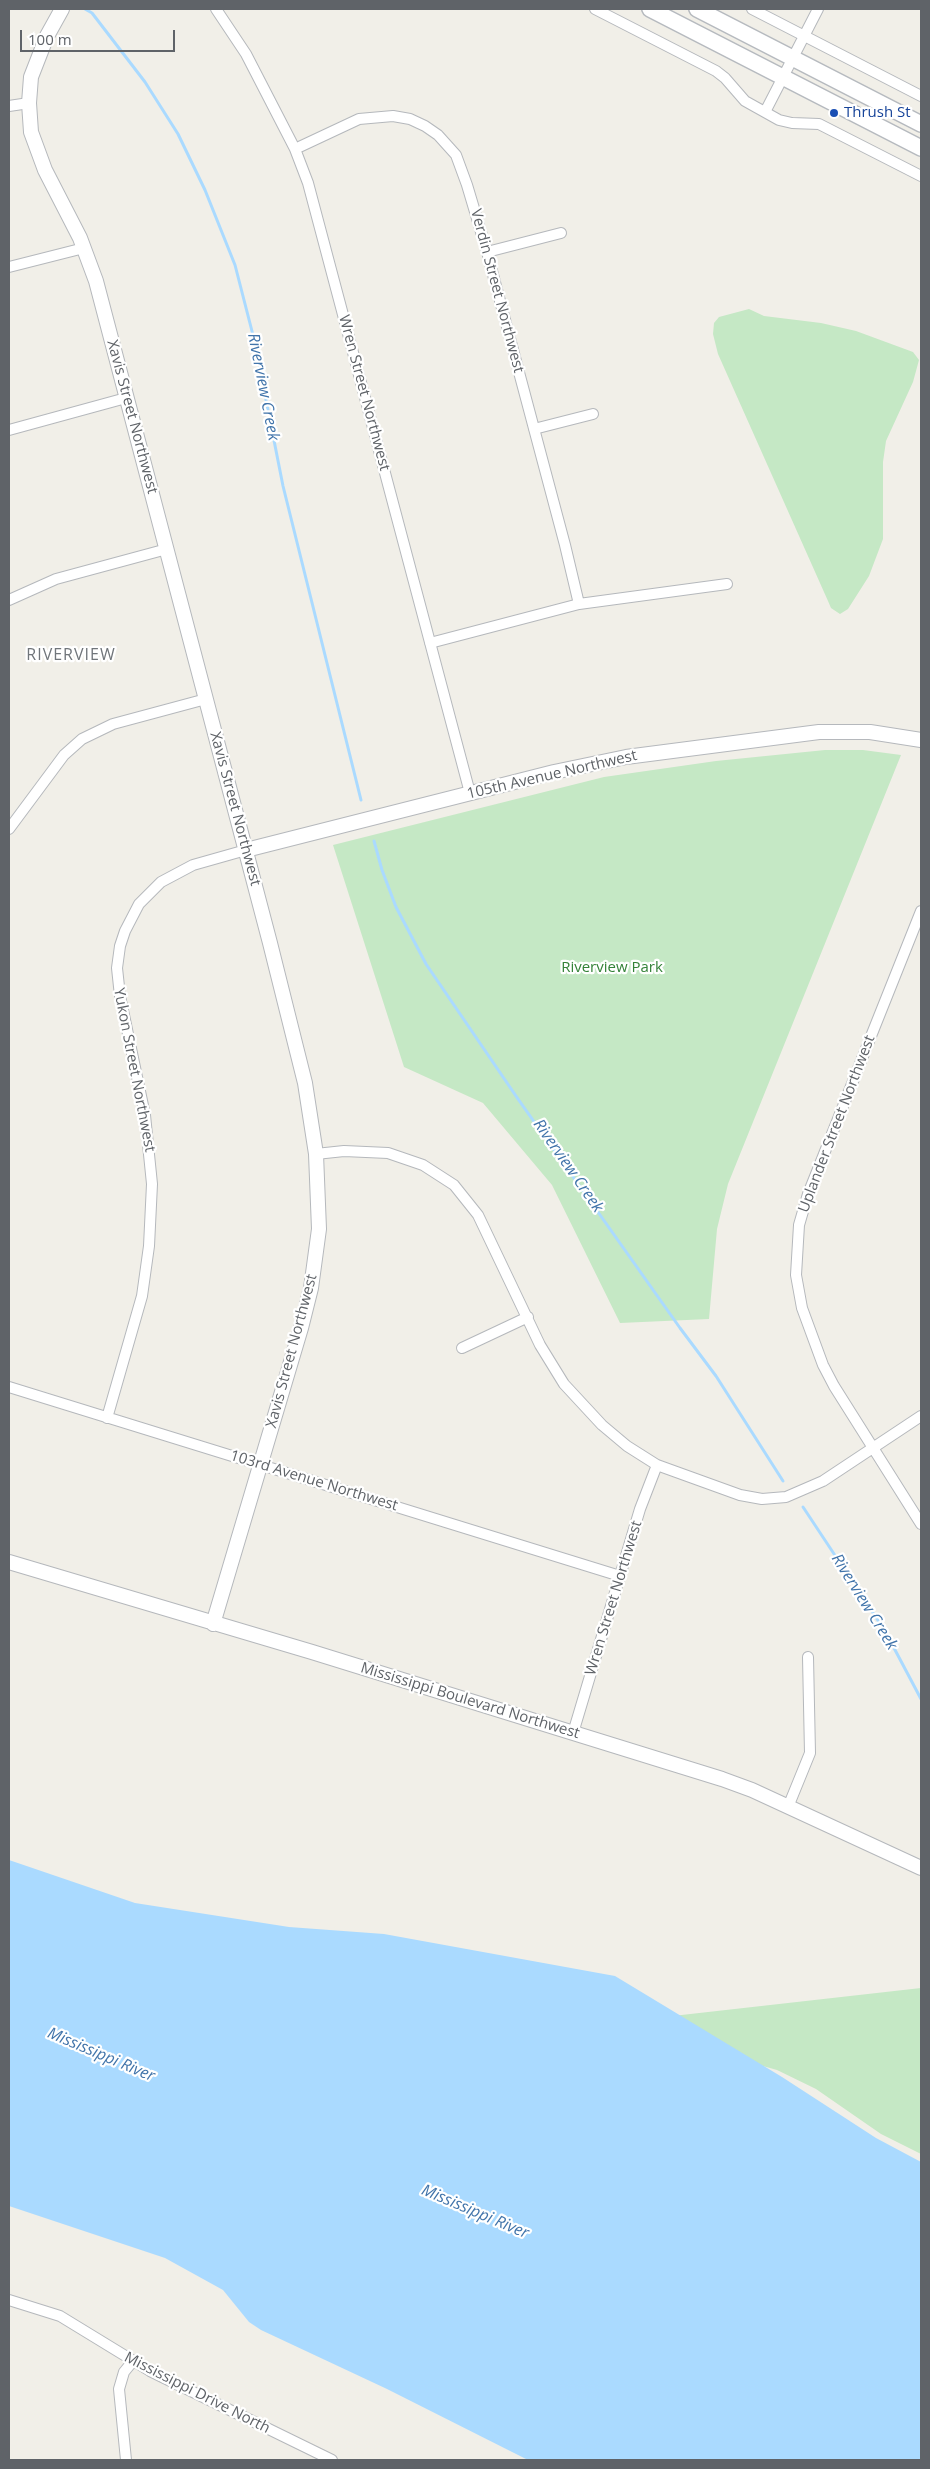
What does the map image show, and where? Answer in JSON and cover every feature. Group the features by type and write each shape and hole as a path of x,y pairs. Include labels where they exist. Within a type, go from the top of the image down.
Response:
{"main road":[{"path":"650,9 921,148"},
{"path":"697,9 921,124"}],"street":[{"name":"Xavis Street Northwest","path":"62,9 37,60 32,77 29,103 31,132 38,155 84,248 96,281 246,850 305,1083 316,1154 318,1229 312,1278 301,1328 213,1624"},
{"name":"Wren Street Northwest","path":"216,9 246,54 295,149 308,183 470,793"},
{"path":"595,9 716,71 725,78 742,99 765,112 785,122 819,124 921,176"},
{"path":"752,9 921,96"},
{"path":"765,112 818,9"},
{"path":"9,106 29,103"},
{"name":"Verdin Street Northwest","path":"295,149 347,123 369,116 393,116 410,119 426,126 449,146 460,163 487,252 579,604"},
{"path":"487,252 561,233"},
{"path":"9,267 84,248"},
{"path":"9,430 126,398"},
{"path":"534,429 593,414"},
{"path":"9,600 56,579 167,549"},
{"path":"430,643 579,604 728,584"},
{"path":"9,829 64,755 82,739 113,724 206,699"},
{"name":"105th Avenue Northwest","path":"246,850 593,763 766,738 845,731 885,734 921,740"},
{"name":"Yukon Street Northwest","path":"107,1418 142,1296 149,1246 152,1184 145,1115 119,989 117,968 120,946 125,931 139,904 161,882 192,865 246,850"},
{"name":"Uplander Street Northwest","path":"921,911 808,1194 797,1238 797,1286 808,1330 834,1386 921,1524"},
{"path":"316,1154 344,1151 388,1153 423,1165 454,1185 478,1215 549,1360 575,1398 617,1438 657,1465 740,1495 773,1499 804,1491 921,1416"},
{"path":"462,1348 528,1317"},
{"name":"103rd Avenue Northwest","path":"9,1387 620,1576"},
{"name":"Wren Street Northwest","path":"573,1733 640,1510 657,1465"},
{"name":"Mississippi Boulevard Northwest","path":"9,1562 722,1779 921,1868"},
{"path":"788,1808 810,1752 808,1657"},
{"name":"Mississippi Drive North","path":"9,2300 60,2316 133,2361 332,2460"},
{"path":"126,2460 119,2389 121,2379 133,2361"}],"green space":[{"path":"749,309 764,316 821,323 856,331 913,352 919,360 913,382 886,441 883,462 883,539 869,576 848,609 840,614 831,608 718,354 713,334 714,323 719,317"},
{"name":"Riverview Park","path":"825,750 863,750 901,755 728,1184 717,1229 709,1319 620,1323 552,1185 483,1103 404,1067 333,845 604,777 716,761"},
{"path":"921,1988 921,2154 881,2134 816,2089 777,2070 699,2048 646,2019"}],"water":[{"name":"Mississippi River","path":"9,1860 135,1903 289,1927 384,1934 615,1976 782,2077 876,2138 921,2162 921,2460 528,2460 387,2389 261,2330 249,2322 223,2290 165,2258 9,2206"}],"waterway":[{"name":"Riverview Creek","path":"85,9 92,13 145,82 178,134 205,190 235,265 254,339 283,486 361,800"},
{"name":"Riverview Creek","path":"374,841 382,870 396,907 426,964 518,1099 716,1376 783,1481"},
{"name":"Riverview Creek","path":"803,1507 885,1631 921,1699"}],"place":[{"name":"Thrush St","path":"834,113"}],"district":[{"name":"RIVERVIEW","path":"71,655"}]}
